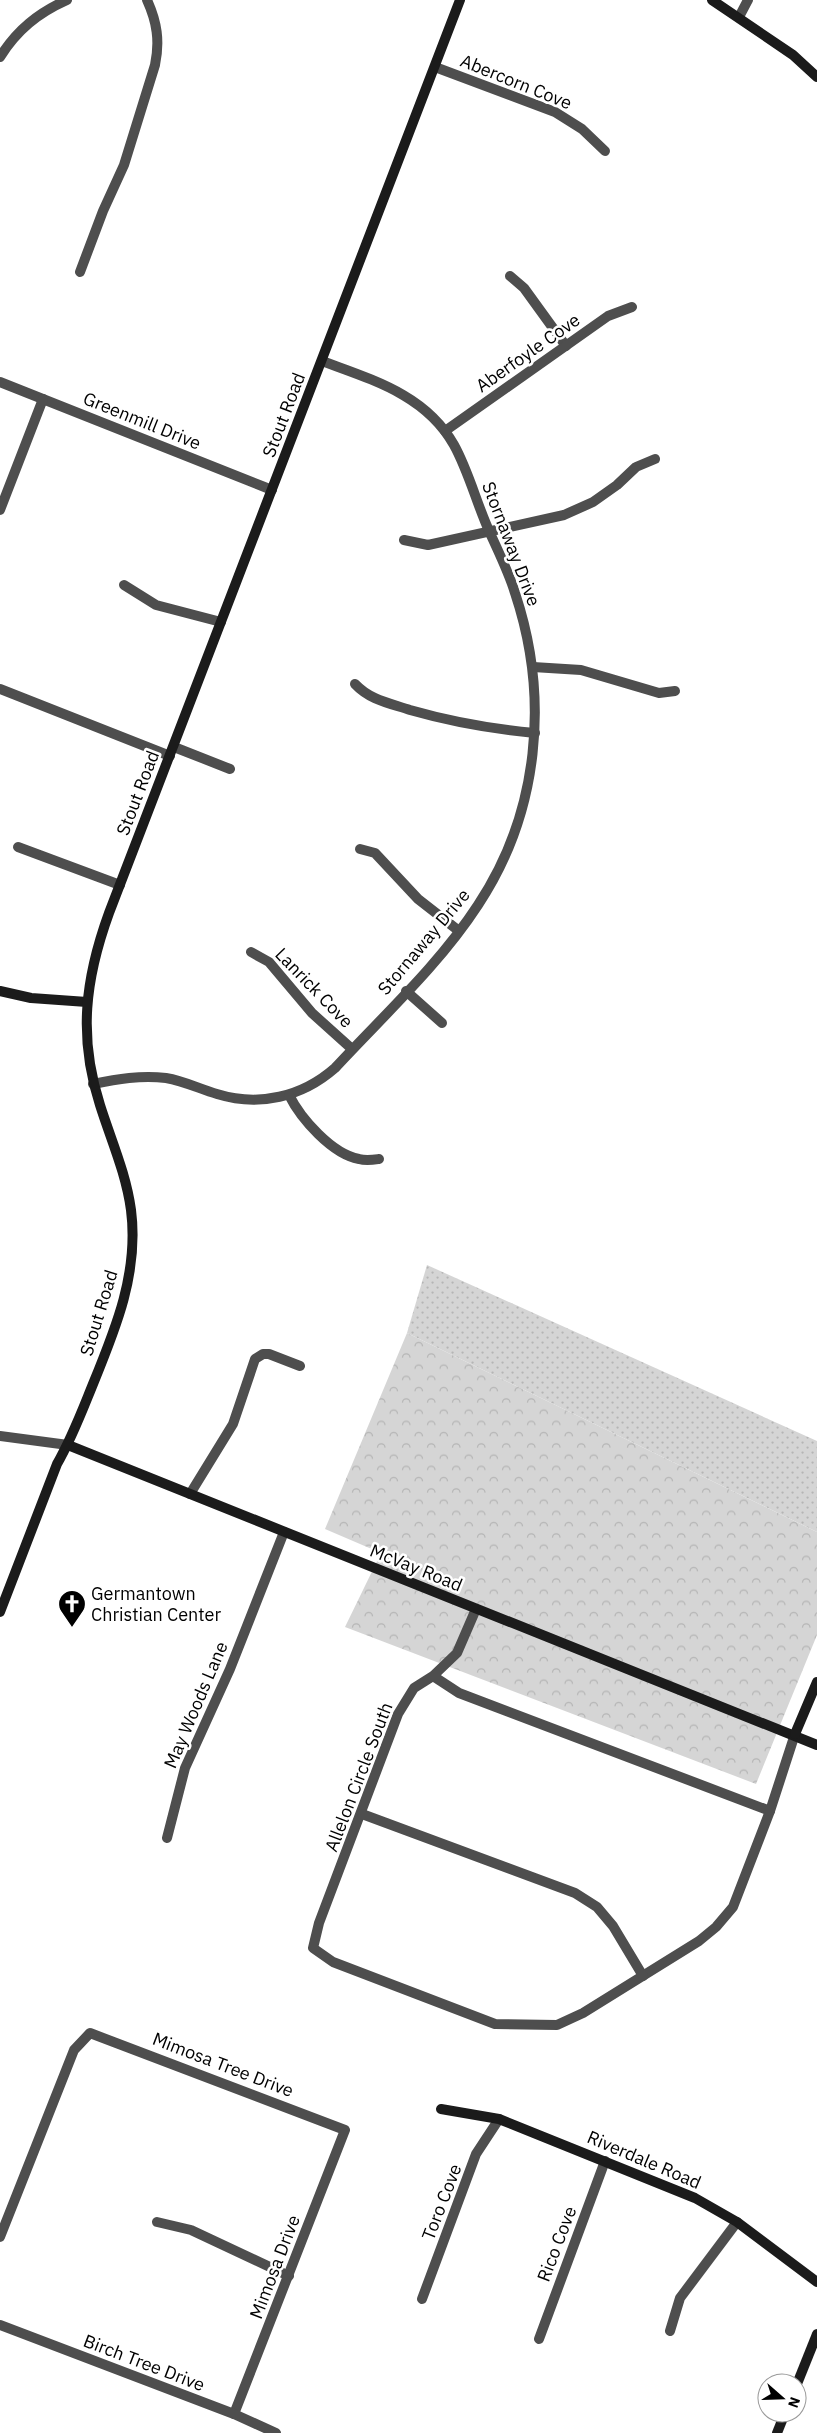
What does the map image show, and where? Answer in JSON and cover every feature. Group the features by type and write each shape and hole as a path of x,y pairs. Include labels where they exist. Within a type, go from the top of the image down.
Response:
{"street":[{"path":"0,56 26,24 66,0"},
{"path":"80,272 103,211 124,165 155,65 158,35 155,20 147,0"},
{"name":"Stout Road","path":"0,1612 57,1464 68,1445 119,1317 130,1276 132,1218 128,1189 93,1084 86,1050 87,1002 94,958 221,622 436,68 460,0"},
{"path":"712,0 793,55 817,77"},
{"path":"739,17 748,0"},
{"name":"Abercorn Cove","path":"436,68 555,112 582,129 605,151"},
{"path":"510,276 524,288 566,346"},
{"name":"Aberfoyle Cove","path":"445,431 608,316 632,307"},
{"name":"Stornaway Drive","path":"93,1084 123,1078 149,1077 180,1081 218,1094 241,1099 259,1100 302,1091 325,1077 406,991 459,931 488,888 509,846 526,790 535,733 536,694 525,627 515,591 460,458 445,431 427,411 405,395 322,361"},
{"name":"Greenmill Drive","path":"0,382 272,490"},
{"path":"0,510 43,399"},
{"path":"404,540 428,545 572,512 609,491 636,467 655,459"},
{"path":"124,585 156,604 221,622"},
{"path":"533,667 580,670 659,693 675,691"},
{"path":"354,684 370,698 444,720 483,728 535,733"},
{"path":"0,688 172,752 230,769"},
{"path":"18,847 120,886"},
{"path":"360,848 375,854 418,899 459,931"},
{"name":"Lanrick Cove","path":"251,952 269,962 312,1013 352,1049"},
{"path":"0,991 31,998 87,1002"},
{"path":"406,991 442,1023"},
{"path":"289,1095 302,1116 342,1152 360,1160 379,1159"},
{"path":"190,1494 233,1424 254,1359 263,1354 269,1354 300,1366"},
{"name":"McVay Road","path":"0,1436 68,1445 476,1609 795,1734 817,1745"},
{"name":"May Woods Lane","path":"167,1838 185,1768 230,1669 284,1532"},
{"name":"Allelon Circle South","path":"476,1609 457,1653 433,1676 414,1688 398,1714 362,1814 319,1923 313,1948 333,1962 495,2024 557,2025 583,2013 643,1976"},
{"path":"433,1676 459,1693 770,1811"},
{"path":"362,1814 575,1893 597,1906 613,1926 643,1976 710,1932 733,1907 770,1811 795,1734 817,1682"},
{"name":"Mimosa Tree Drive","path":"0,2237 74,2050 90,2032 345,2130"},
{"name":"Riverdale Road","path":"441,2109 499,2119 695,2198 737,2222 817,2282"},
{"name":"Toro Cove","path":"422,2299 476,2154 499,2119"},
{"name":"Mimosa Drive","path":"234,2414 345,2130"},
{"name":"Rico Cove","path":"539,2339 606,2161"},
{"path":"157,2222 191,2230 289,2276"},
{"path":"670,2331 680,2298 737,2222"},
{"name":"Birch Tree Drive","path":"0,2325 234,2414 276,2433"},
{"path":"801,2373 817,2334"}],"green space":[{"path":"427,1265 817,1441 817,1532 407,1333"},
{"path":"407,1333 817,1532 817,1635 756,1784 345,1627 381,1553 325,1529"}],"place":[{"name":"Germantown Christian Center","path":"72,1628"}]}
